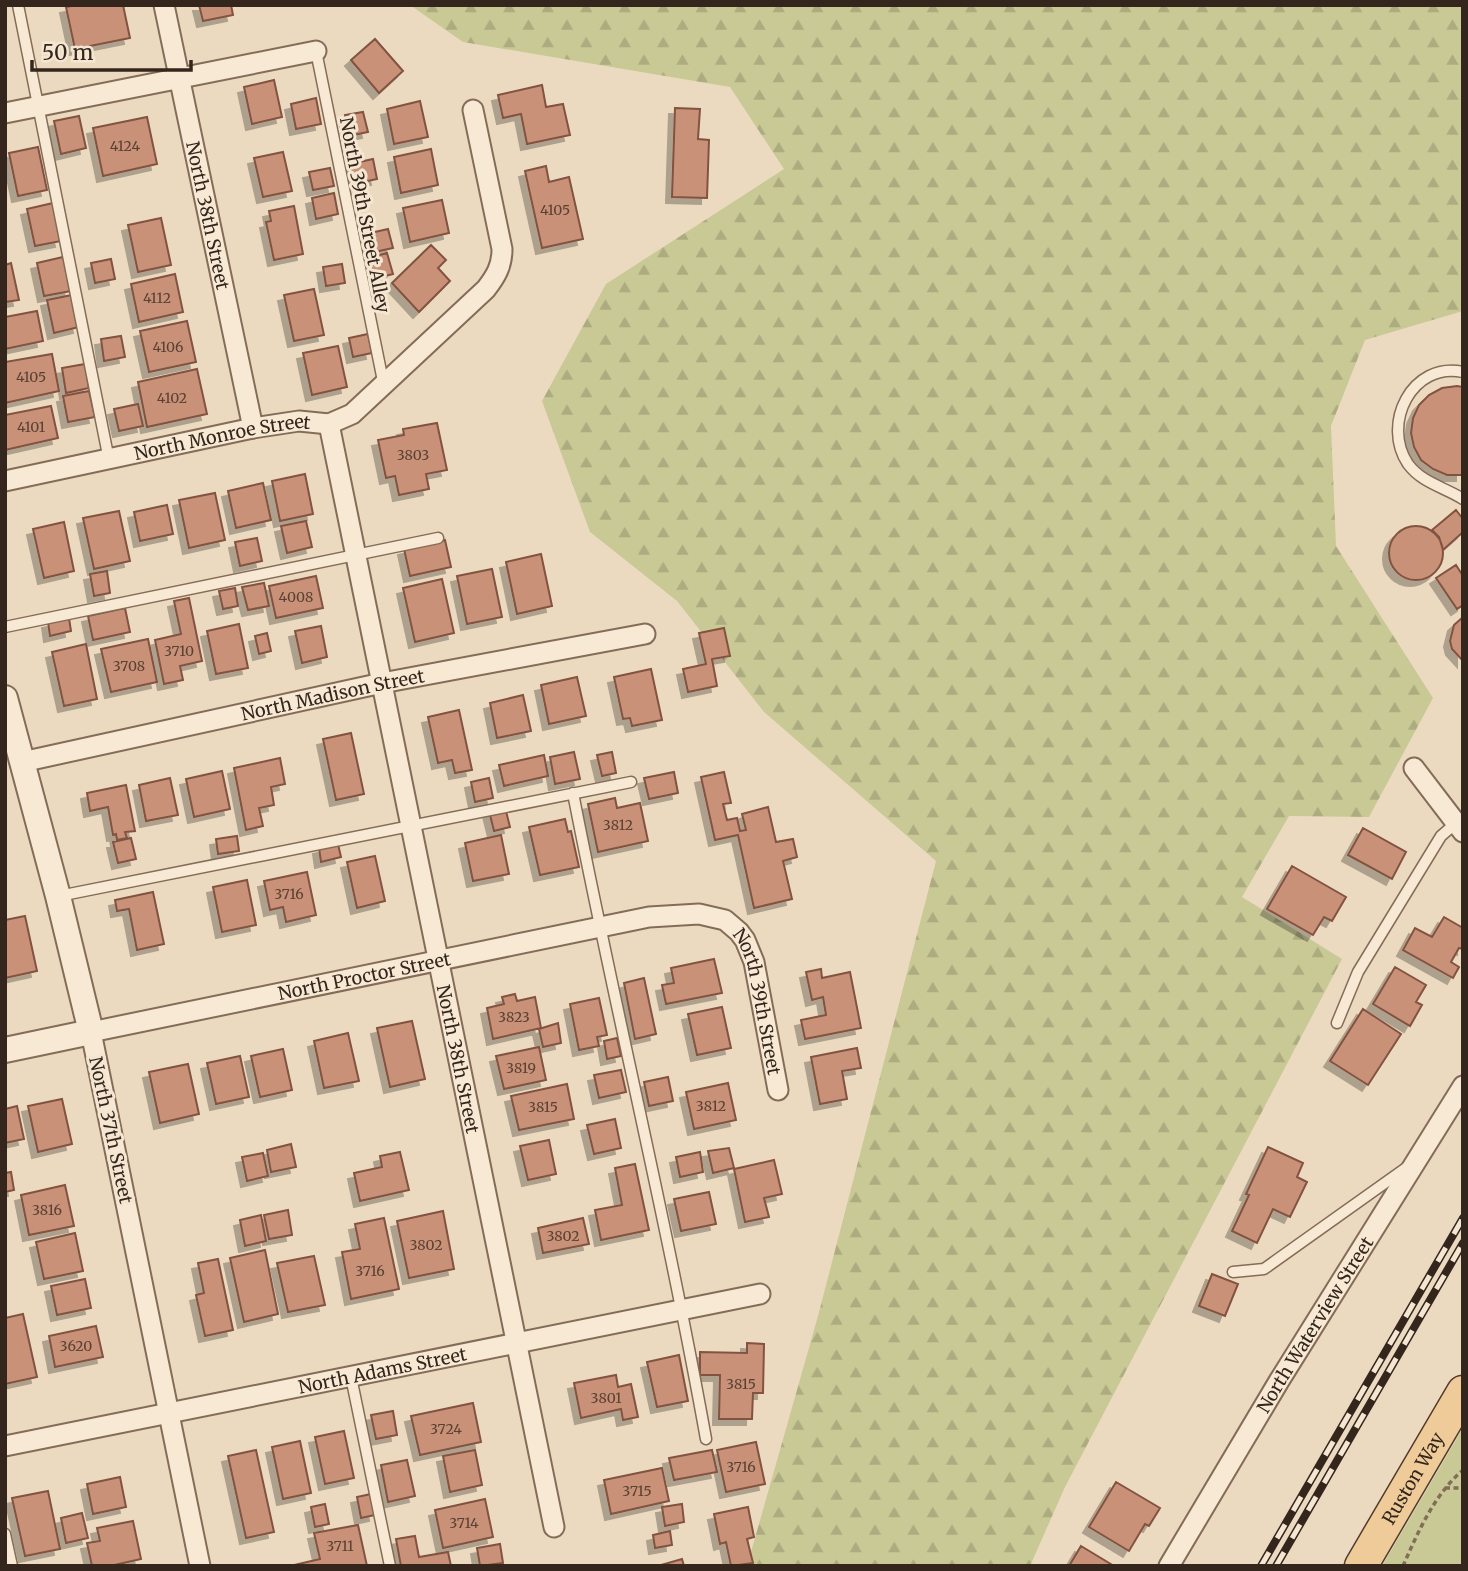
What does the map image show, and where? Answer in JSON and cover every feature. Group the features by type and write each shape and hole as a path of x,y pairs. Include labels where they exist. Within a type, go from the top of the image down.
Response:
{"main road":[{"name":"Ruston Way","path":"1361,1566 1463,1392"}],"street":[{"name":"North 38th Street","path":"164,5 253,428"},
{"path":"5,113 316,51"},
{"name":"North Monroe Street","path":"5,481 253,428 299,421 330,424 352,414 486,289 502,262 502,249 473,110"},
{"name":"North 38th Street","path":"330,424 554,1527"},
{"name":"North Madison Street","path":"22,762 382,684 645,634"},
{"name":"North 37th Street","path":"5,698 91,1032 200,1566"},
{"path":"1414,768 1459,828"},
{"name":"North Proctor Street","path":"5,1050 649,917 699,914 725,920"},
{"name":"North 39th Street","path":"725,920 746,940 754,961 778,1090"},
{"name":"North Waterview Street","path":"1169,1566 1279,1381 1463,1086"},
{"name":"North Adams Street","path":"5,1446 760,1294"}],"lane":[{"path":"18,5 109,460"},
{"name":"North 39th Street Alley","path":"316,51 383,386"},
{"path":"1463,372 1442,372 1423,378 1403,403 1399,425 1400,447 1409,464 1423,479 1463,499"},
{"path":"5,627 439,538"},
{"path":"58,897 631,782"},
{"path":"573,793 599,928 682,1310 706,1439"},
{"path":"1337,1023 1358,972 1441,836 1459,828"},
{"path":"1233,1272 1264,1269 1416,1162"},
{"path":"351,1377 390,1566"},
{"path":"5,1534 12,1566"}],"path":[{"path":"1405,1565 1419,1530 1445,1488 1463,1470"},
{"path":"1445,1488 1463,1488"}],"green space":[{"path":"410,5 1463,5 1463,311 1365,340 1331,426 1336,546 1433,698 1369,817 1289,816 1242,897 1342,959 1065,1487 1030,1566 747,1566 818,1316 936,861 764,712 677,601 590,532 542,401 606,284 784,169 730,87 463,42"},
{"path":"1463,1428 1463,1566 1382,1566"}],"building":[{"path":"123,5 130,38 75,49 66,7"},
{"path":"199,5 231,5 233,15 203,21"},
{"path":"375,39 403,71 379,93 351,60"},
{"path":"274,80 282,117 252,124 244,87"},
{"path":"542,85 546,107 563,104 570,135 527,144 521,114 503,118 498,95"},
{"path":"316,98 321,124 296,129 291,104"},
{"path":"420,101 428,137 394,144 387,109"},
{"path":"675,108 700,109 698,139 709,140 707,198 672,197"},
{"path":"363,112 368,132 349,136 345,115"},
{"path":"79,116 86,148 61,154 54,121"},
{"path":"147,117 157,164 103,176 93,128"},
{"path":"38,147 47,190 18,196 9,153"},
{"path":"431,149 438,185 401,193 394,157"},
{"path":"283,152 292,191 263,197 254,158"},
{"path":"373,159 377,179 354,184 350,164"},
{"path":"546,166 549,182 569,177 583,239 542,248 525,171"},
{"path":"330,168 334,186 313,190 309,172"},
{"path":"334,193 338,214 316,219 312,198"},
{"path":"442,200 449,233 410,242 403,208"},
{"path":"53,203 61,241 35,246 27,209"},
{"path":"294,206 303,254 274,260 266,222 271,221 269,211"},
{"path":"161,218 171,265 138,272 128,225"},
{"path":"388,229 393,248 370,253 366,234"},
{"path":"431,245 446,260 438,268 450,281 419,312 392,283"},
{"path":"387,253 393,274 374,279 369,258"},
{"path":"63,257 71,291 44,296 37,263"},
{"path":"111,259 115,279 95,283 91,263"},
{"path":"11,263 19,300 5,302 5,265"},
{"path":"342,264 345,283 326,286 323,267"},
{"path":"175,274 183,312 139,322 131,284"},
{"path":"314,289 324,335 294,341 284,295"},
{"path":"72,295 79,327 54,333 47,300"},
{"path":"37,311 43,341 5,349 5,317"},
{"path":"187,321 196,362 149,372 140,331"},
{"path":"368,334 372,353 353,357 349,338"},
{"path":"121,336 125,357 104,361 101,339"},
{"path":"338,346 347,387 312,395 303,353"},
{"path":"52,354 59,391 5,403 5,362"},
{"path":"85,364 89,388 66,393 62,368"},
{"path":"197,369 207,414 147,427 138,382"},
{"path":"1463,387 1462,475 1447,475 1421,460 1411,433 1413,418 1419,405 1442,388"},
{"path":"89,391 95,417 68,422 63,396"},
{"path":"138,404 143,426 119,431 114,409"},
{"path":"51,406 58,438 5,450 5,415"},
{"path":"437,423 447,470 426,474 429,489 399,495 395,476 386,478 378,440 404,435 403,429"},
{"path":"305,474 313,514 280,521 272,481"},
{"path":"263,483 271,520 236,528 228,491"},
{"path":"215,493 225,540 189,548 179,500"},
{"path":"167,505 173,534 140,541 134,512"},
{"path":"1456,510 1463,519 1463,532 1443,550 1439,537 1432,530"},
{"path":"119,511 130,561 94,569 83,518"},
{"path":"306,521 312,547 287,553 281,526"},
{"path":"64,522 74,571 44,578 33,529"},
{"path":"1416,526 1435,534 1443,553 1435,572 1416,580 1397,572 1389,553 1397,534"},
{"path":"257,538 262,561 240,566 235,542"},
{"path":"445,540 451,567 410,576 404,549"},
{"path":"541,554 552,606 517,614 506,562"},
{"path":"1456,565 1463,576 1463,605 1457,609 1436,578"},
{"path":"492,569 502,617 467,624 457,576"},
{"path":"107,571 110,593 94,596 90,574"},
{"path":"316,576 323,608 276,618 269,586"},
{"path":"442,579 454,633 415,642 403,588"},
{"path":"264,583 269,606 248,610 242,587"},
{"path":"235,588 238,606 223,609 219,591"},
{"path":"189,598 202,661 180,666 183,680 164,684 155,640 181,634 174,601"},
{"path":"125,608 130,632 93,640 88,616"},
{"path":"1463,617 1463,661 1452,649 1450,641 1454,625"},
{"path":"69,618 71,631 50,636 48,622"},
{"path":"239,624 248,668 216,674 207,631"},
{"path":"321,626 327,657 302,663 295,631"},
{"path":"724,628 730,656 712,659 717,686 688,692 683,669 706,664 699,633"},
{"path":"267,633 271,651 259,654 255,636"},
{"path":"148,639 157,682 111,692 101,649"},
{"path":"86,644 97,699 64,706 52,652"},
{"path":"651,669 662,720 632,726 630,718 623,719 614,677"},
{"path":"577,677 586,716 549,724 541,685"},
{"path":"523,695 531,731 497,738 490,703"},
{"path":"459,710 472,770 455,773 452,760 438,763 428,717"},
{"path":"351,733 364,794 336,800 323,739"},
{"path":"574,752 580,779 555,784 550,757"},
{"path":"612,752 616,773 602,776 597,755"},
{"path":"544,755 548,776 504,786 499,765"},
{"path":"280,758 285,784 271,787 274,805 259,808 263,826 246,830 234,768"},
{"path":"222,771 230,809 194,817 186,779"},
{"path":"674,772 678,793 649,799 644,778"},
{"path":"724,772 731,803 723,804 727,820 737,818 740,831 746,830 742,814 768,807 776,842 793,839 797,857 783,861 792,899 754,908 738,835 715,840 701,777"},
{"path":"170,778 178,815 146,821 139,785"},
{"path":"489,778 493,798 475,802 471,782"},
{"path":"126,785 135,831 125,832 127,838 117,840 116,834 113,835 108,807 90,811 87,793"},
{"path":"615,798 617,808 640,803 648,841 598,852 588,804"},
{"path":"505,807 510,827 494,831 489,811"},
{"path":"565,819 568,832 571,831 579,867 540,875 529,827"},
{"path":"1363,828 1406,852 1392,879 1348,855"},
{"path":"501,835 509,874 473,881 465,843"},
{"path":"237,836 239,851 218,854 216,839"},
{"path":"131,838 136,859 118,863 113,842"},
{"path":"338,844 341,857 321,862 319,848"},
{"path":"375,856 385,901 357,908 347,862"},
{"path":"1292,866 1346,897 1332,921 1324,917 1313,935 1267,909"},
{"path":"307,872 316,915 286,922 283,907 270,910 264,881"},
{"path":"247,880 256,925 222,932 213,887"},
{"path":"153,892 164,944 137,950 129,909 117,911 115,900"},
{"path":"25,916 37,971 5,978 5,920"},
{"path":"1444,917 1463,928 1463,949 1459,948 1451,962 1459,967 1453,978 1403,950 1415,928 1432,937"},
{"path":"714,959 722,993 666,1004 662,985 674,983 671,968"},
{"path":"1395,967 1426,985 1416,1002 1422,1005 1410,1026 1373,1004"},
{"path":"821,969 822,978 850,972 861,1028 805,1039 801,1020 826,1015 823,997 812,1000 806,972"},
{"path":"644,978 656,1034 635,1039 624,983"},
{"path":"515,994 517,1001 535,997 541,1028 493,1039 487,1008 504,1004 502,997"},
{"path":"599,998 607,1035 597,1037 599,1046 579,1050 570,1004"},
{"path":"722,1007 731,1048 697,1055 688,1014"},
{"path":"1363,1009 1401,1034 1368,1085 1330,1061"},
{"path":"412,1021 425,1079 390,1087 377,1028"},
{"path":"558,1023 561,1043 543,1047 539,1029"},
{"path":"348,1033 359,1081 324,1088 314,1041"},
{"path":"617,1038 621,1056 607,1059 604,1041"},
{"path":"539,1047 546,1080 504,1089 496,1056"},
{"path":"857,1048 861,1068 842,1071 847,1099 820,1104 811,1057"},
{"path":"283,1049 292,1090 260,1097 251,1056"},
{"path":"240,1056 249,1097 216,1104 207,1063"},
{"path":"188,1064 199,1114 160,1123 149,1072"},
{"path":"621,1070 626,1092 599,1098 594,1075"},
{"path":"668,1077 673,1101 649,1106 644,1082"},
{"path":"728,1083 736,1120 694,1129 686,1092"},
{"path":"567,1084 574,1119 519,1130 511,1096"},
{"path":"62,1099 72,1144 38,1152 28,1106"},
{"path":"17,1106 24,1139 5,1143 5,1109"},
{"path":"615,1119 621,1148 594,1154 587,1125"},
{"path":"549,1140 556,1174 528,1180 520,1146"},
{"path":"291,1144 296,1167 271,1172 267,1150"},
{"path":"1268,1147 1303,1163 1297,1177 1307,1182 1290,1217 1273,1209 1257,1243 1232,1231"},
{"path":"729,1148 734,1168 713,1173 708,1151"},
{"path":"400,1152 409,1190 360,1201 354,1173 382,1167 380,1156"},
{"path":"700,1152 703,1172 680,1177 676,1157"},
{"path":"263,1153 268,1176 247,1181 242,1157"},
{"path":"774,1160 782,1194 764,1198 769,1217 745,1222 734,1169"},
{"path":"635,1164 649,1230 601,1240 595,1210 622,1205 615,1168"},
{"path":"11,1172 14,1190 5,1192 5,1173"},
{"path":"65,1185 74,1226 29,1235 21,1195"},
{"path":"709,1192 716,1224 681,1231 674,1199"},
{"path":"288,1210 292,1235 269,1239 264,1215"},
{"path":"443,1211 454,1269 409,1278 397,1221"},
{"path":"261,1215 266,1241 245,1246 240,1220"},
{"path":"384,1218 399,1289 351,1299 342,1252 360,1249 355,1224"},
{"path":"583,1218 589,1244 543,1253 538,1228"},
{"path":"75,1233 83,1271 44,1279 36,1242"},
{"path":"265,1250 278,1314 244,1322 230,1258"},
{"path":"314,1256 325,1305 288,1312 277,1263"},
{"path":"218,1259 233,1330 205,1336 196,1295 204,1293 198,1263"},
{"path":"1212,1274 1238,1284 1225,1316 1199,1306"},
{"path":"85,1279 91,1308 57,1315 51,1286"},
{"path":"23,1314 37,1377 5,1384 5,1318"},
{"path":"96,1326 103,1357 55,1367 49,1336"},
{"path":"747,1343 764,1344 763,1393 753,1393 752,1419 719,1419 720,1375 700,1375 700,1352 747,1353"},
{"path":"679,1355 688,1401 657,1407 647,1362"},
{"path":"616,1375 618,1387 631,1384 638,1417 623,1420 621,1409 581,1418 574,1383"},
{"path":"473,1403 481,1442 420,1455 411,1416"},
{"path":"393,1411 397,1435 376,1439 371,1415"},
{"path":"344,1431 354,1478 325,1484 315,1437"},
{"path":"300,1441 311,1493 283,1499 272,1447"},
{"path":"756,1442 765,1484 726,1492 717,1450"},
{"path":"256,1450 274,1532 246,1538 228,1456"},
{"path":"475,1450 482,1485 450,1492 443,1456"},
{"path":"712,1450 717,1472 674,1480 669,1458"},
{"path":"407,1460 415,1496 388,1502 381,1465"},
{"path":"662,1468 669,1501 611,1514 604,1480"},
{"path":"120,1477 126,1507 93,1514 87,1484"},
{"path":"1116,1482 1160,1508 1149,1526 1145,1524 1129,1551 1089,1527"},
{"path":"48,1491 60,1549 25,1556 12,1498"},
{"path":"371,1494 375,1515 361,1518 357,1497"},
{"path":"485,1499 493,1537 443,1548 435,1510"},
{"path":"325,1504 329,1524 315,1527 311,1507"},
{"path":"682,1504 684,1522 665,1526 662,1507"},
{"path":"748,1507 754,1537 747,1539 753,1563 731,1566 726,1542 720,1544 714,1514"},
{"path":"82,1513 88,1538 66,1543 61,1518"},
{"path":"133,1521 141,1559 110,1566 92,1566 87,1543 100,1541 97,1528"},
{"path":"358,1525 367,1566 290,1566 320,1559 314,1533"},
{"path":"670,1531 672,1545 655,1548 653,1535"},
{"path":"415,1536 419,1557 448,1552 451,1566 401,1566 396,1539"},
{"path":"500,1544 503,1563 480,1566 477,1548"},
{"path":"1081,1546 1114,1566 1069,1566"},
{"path":"682,1559 684,1566 661,1566 661,1565"}],"railway":[{"path":"1261,1566 1463,1218"},
{"path":"1276,1566 1463,1243"}]}
